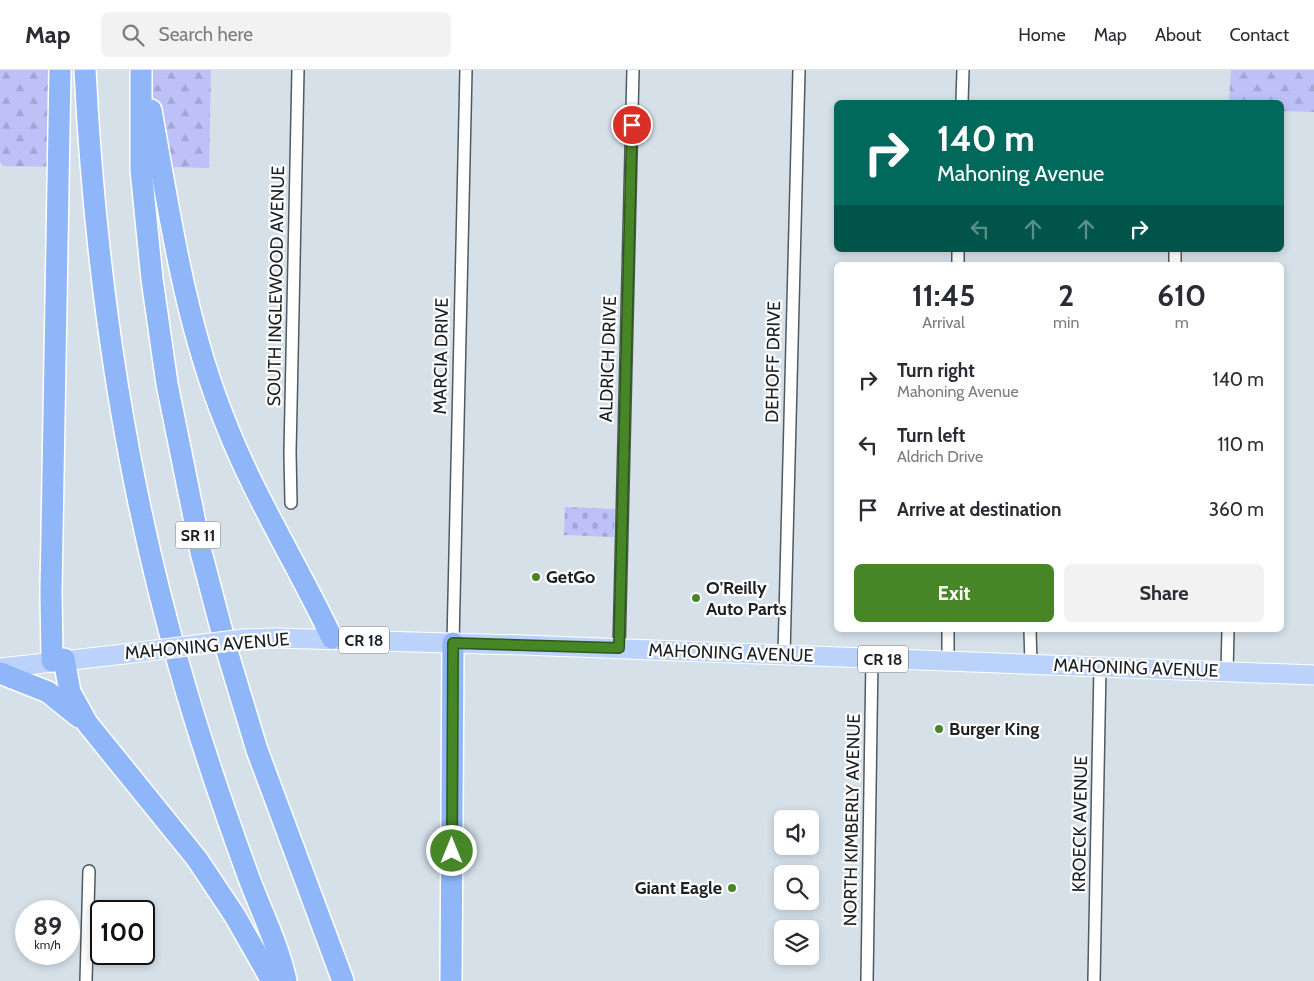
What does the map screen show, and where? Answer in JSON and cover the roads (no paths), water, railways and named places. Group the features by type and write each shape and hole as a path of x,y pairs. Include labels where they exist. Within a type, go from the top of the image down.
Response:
{"highway":[{"path":"60,70 51,571 58,660 70,692 87,723 197,859 235,916 272,981"},
{"name":"SR 11","path":"85,70 88,142 98,252 110,337 139,504 179,668 207,758 286,981"},
{"path":"142,70 177,257 198,344 212,388 242,460 308,587 332,638"},
{"name":"SR 11","path":"142,70 141,169 152,279 169,393 201,552 227,651 257,750 343,981"},
{"path":"451,981 453,643"},
{"path":"0,673 48,692 87,723"}],"main road":[{"name":"MAHONING AVENUE","path":"0,668 243,640 332,638 1314,675"}],"street":[{"name":"SOUTH INGLEWOOD AVENUE","path":"291,503 290,444 298,70"},
{"name":"MARCIA DRIVE","path":"453,643 466,70"},
{"name":"ALDRICH DRIVE","path":"619,648 633,70"},
{"name":"DEHOFF DRIVE","path":"784,655 798,70"},
{"path":"962,100 963,70"},
{"path":"948,632 948,661"},
{"path":"1030,632 1030,664"},
{"path":"1227,672 1228,632"},
{"name":"NORTH KIMBERLY AVENUE","path":"867,981 872,659"},
{"name":"KROECK AVENUE","path":"1094,981 1100,667"},
{"path":"86,981 90,871"}],"place":[{"name":"GetGo","path":"536,577"},
{"name":"O'Reilly Auto Parts","path":"696,598"},
{"name":"Burger King","path":"939,729"},
{"name":"Giant Eagle","path":"732,888"}]}
